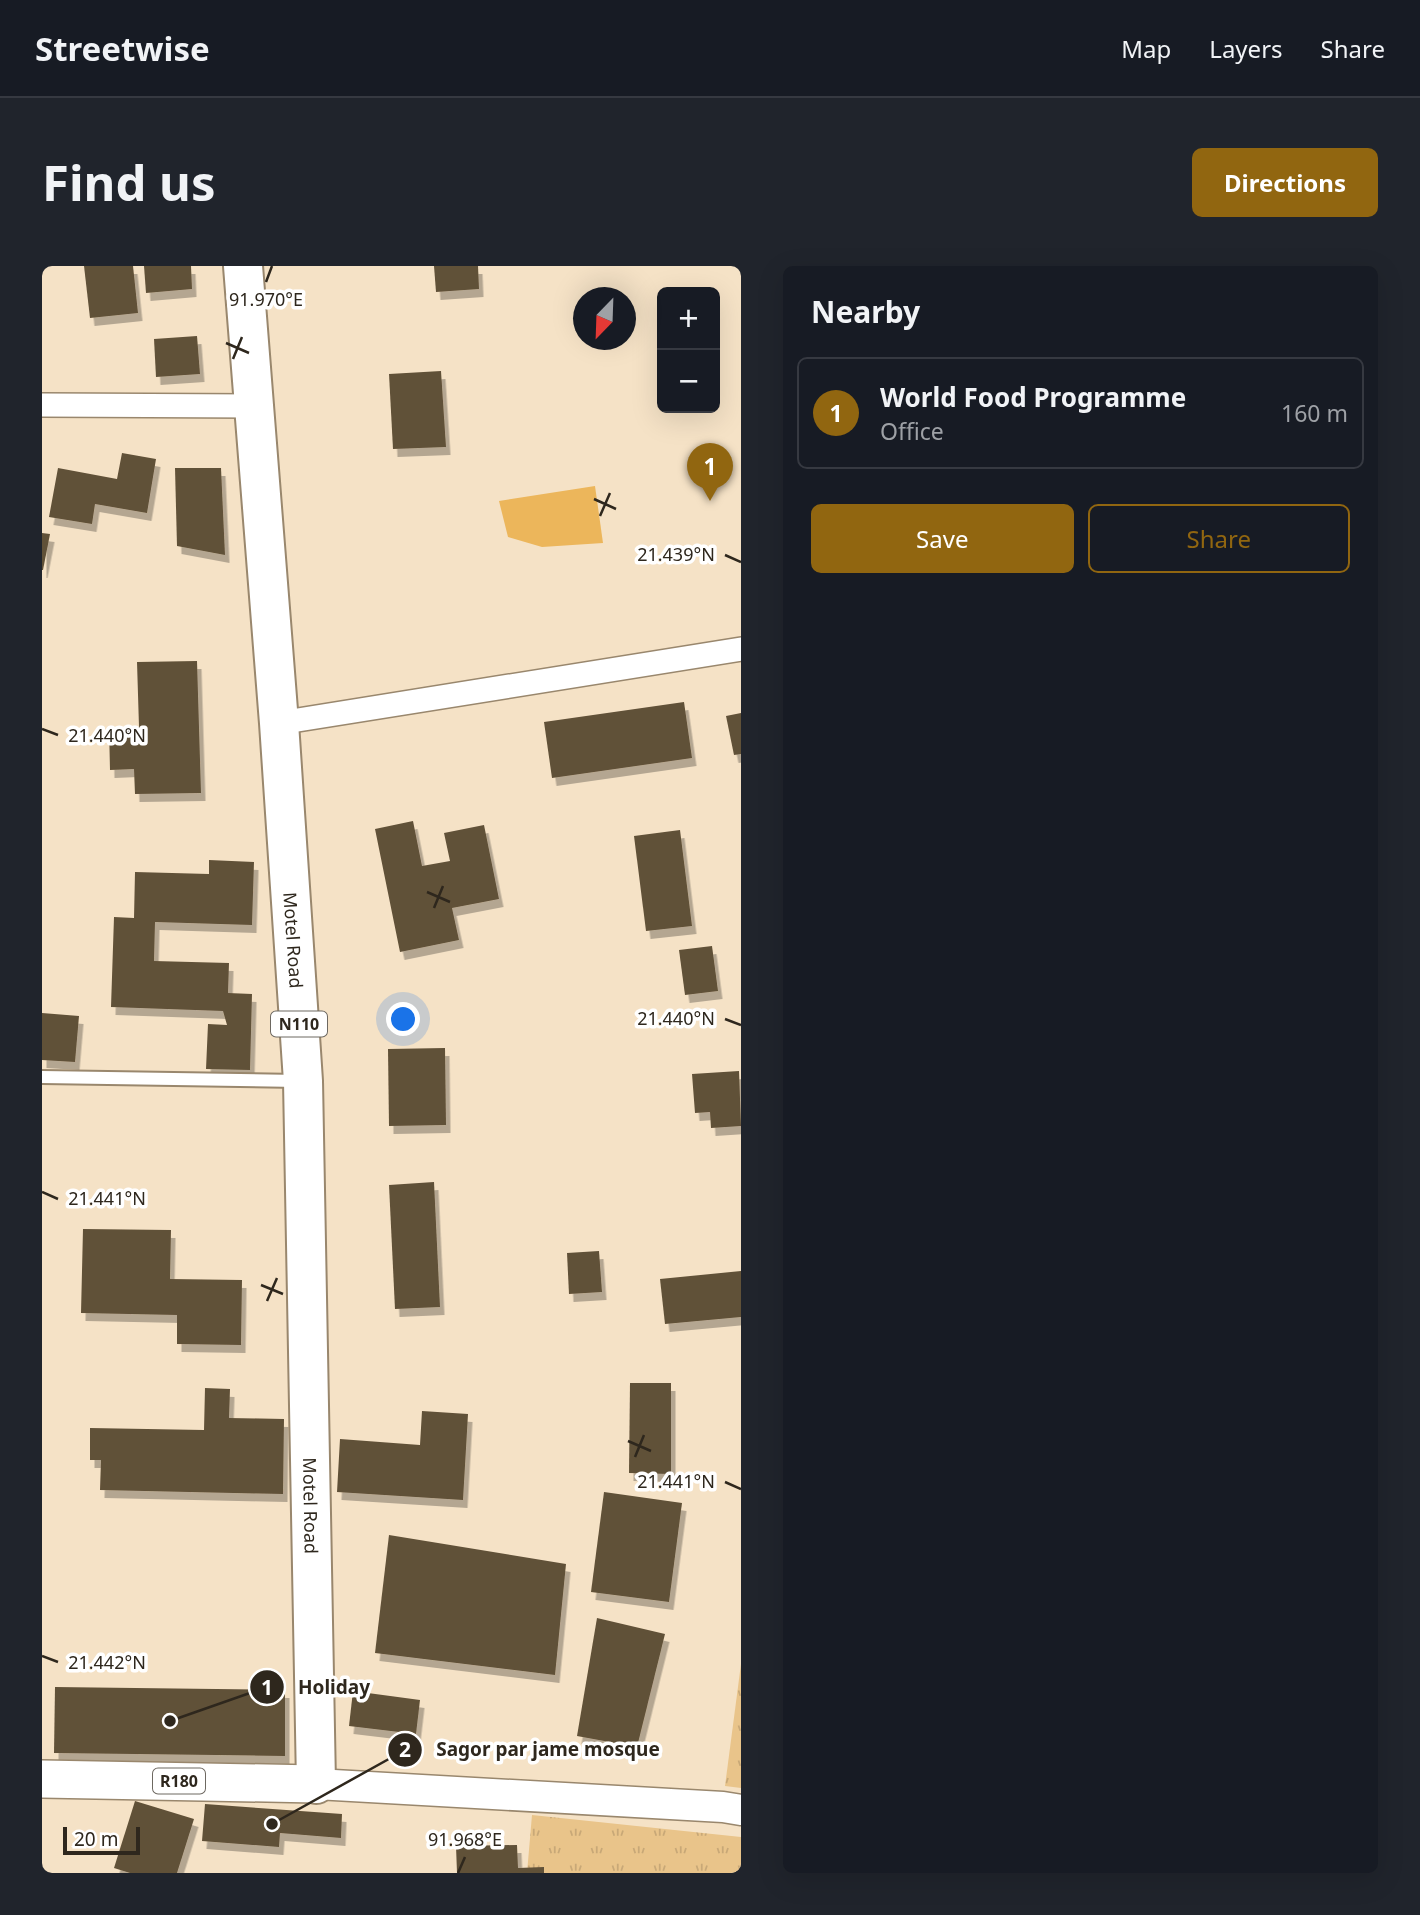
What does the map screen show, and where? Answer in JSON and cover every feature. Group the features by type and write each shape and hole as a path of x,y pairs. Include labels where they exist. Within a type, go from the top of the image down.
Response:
{"highway":[{"name":"Motel Road","path":"243,266 279,723 303,1081 316,1784"}],"main road":[{"name":"R180","path":"42,1779 316,1784"}],"street":[{"path":"42,404 255,406"},
{"path":"279,723 741,649"},
{"path":"316,1784 741,1810"}],"lane":[{"path":"42,1077 303,1081"}],"green space":[{"path":"741,1664 741,1788 725,1786"},
{"path":"532,1815 741,1837 741,1873 527,1873"}],"shaded area":[{"path":"595,486 603,543 542,547 508,537 499,501"}],"building":[{"path":"84,266 133,266 138,313 90,318"},
{"path":"144,266 191,266 192,289 146,293"},
{"path":"434,266 478,266 479,289 436,292"},
{"path":"197,336 200,374 156,377 154,339"},
{"path":"441,371 446,447 393,449 389,374"},
{"path":"122,453 156,459 147,513 95,504 92,524 49,517 58,468 117,479"},
{"path":"175,468 221,468 225,555 177,546"},
{"path":"42,533 50,534 43,570 42,570"},
{"path":"197,661 201,793 135,794 134,769 110,770 109,727 139,727 137,662"},
{"path":"684,702 692,758 552,778 544,722"},
{"path":"741,713 741,754 734,755 726,716"},
{"path":"413,821 422,866 450,861 444,833 484,825 499,899 452,908 459,940 400,952 375,829"},
{"path":"680,830 692,926 646,931 634,836"},
{"path":"209,860 254,862 252,925 155,922 154,961 229,963 228,993 252,994 250,1070 206,1069 208,1024 227,1025 223,1011 111,1007 114,917 134,918 135,872 209,874"},
{"path":"712,946 718,991 685,995 679,950"},
{"path":"42,1013 79,1016 75,1062 42,1060"},
{"path":"445,1048 446,1125 389,1126 388,1049"},
{"path":"739,1071 741,1126 711,1128 710,1112 695,1113 692,1074"},
{"path":"434,1182 440,1307 395,1309 389,1185"},
{"path":"83,1229 171,1230 170,1279 242,1280 241,1345 177,1344 177,1315 81,1313"},
{"path":"599,1251 602,1292 569,1294 567,1253"},
{"path":"741,1271 741,1317 665,1324 660,1279"},
{"path":"630,1383 671,1383 671,1474 629,1473"},
{"path":"205,1388 230,1389 229,1418 284,1419 283,1494 100,1490 101,1460 90,1460 90,1428 204,1430"},
{"path":"422,1411 468,1414 463,1500 337,1492 340,1439 420,1445"},
{"path":"604,1492 682,1503 669,1602 591,1592"},
{"path":"389,1535 566,1564 555,1675 375,1653"},
{"path":"597,1618 665,1634 637,1747 577,1736"},
{"path":"55,1687 285,1690 285,1756 54,1753"},
{"path":"353,1691 420,1700 416,1734 349,1726"},
{"path":"135,1801 194,1819 177,1873 130,1873 114,1868"},
{"path":"205,1804 342,1814 341,1838 280,1833 279,1847 202,1841"},
{"path":"517,1845 518,1868 544,1867 544,1873 457,1873 456,1846"}],"place":[{"name":"World Food Programme","path":"710,501"},
{"name":"Holiday","path":"170,1721"},
{"name":"Sagor par jame mosque","path":"272,1824"}]}
